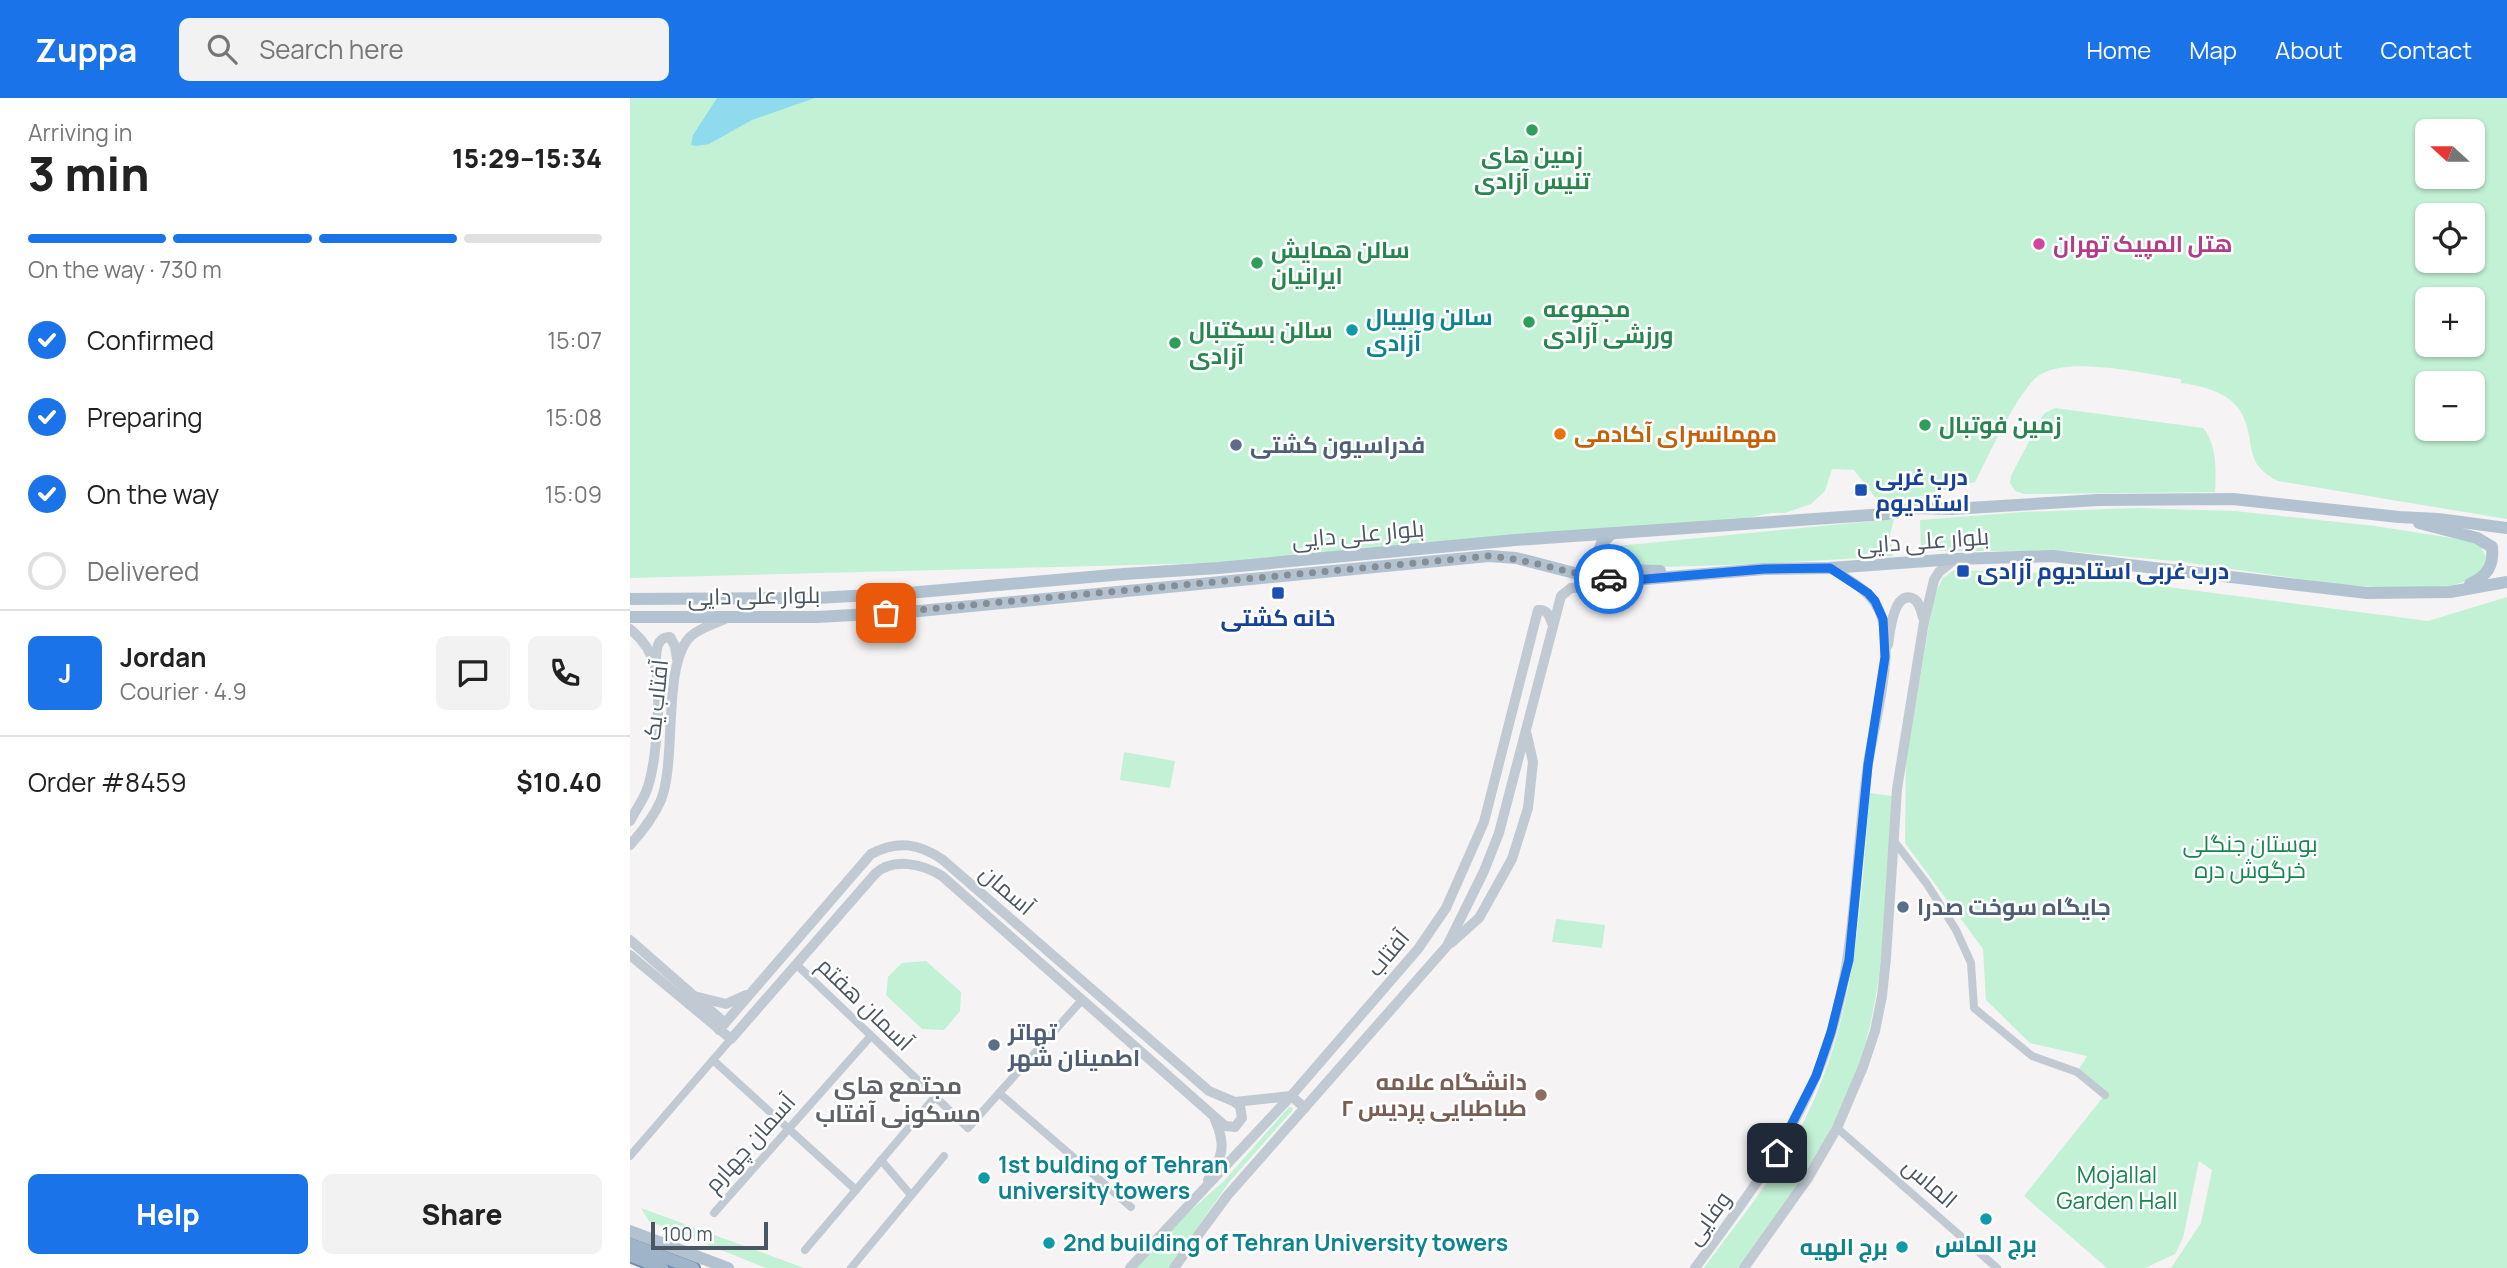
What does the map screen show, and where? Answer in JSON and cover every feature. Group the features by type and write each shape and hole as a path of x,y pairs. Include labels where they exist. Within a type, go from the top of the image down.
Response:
{"highway":[{"path":"630,1244 694,1268"},
{"path":"630,1255 662,1268"}],"main road":[{"name":"بلوار علی دایی","path":"630,599 816,598 908,593 1219,568 1515,540 1878,515 1915,508 1952,509 2098,500 2233,499 2507,528"},
{"path":"2399,517 2477,538 2492,547 2490,568 2484,577 2450,592"},
{"path":"1611,534 1602,542 1598,554 1602,563 1609,568 1701,575"},
{"name":"بلوار علی دایی","path":"630,617 816,617 909,612 1489,556 1516,558 1586,576 1634,580 1764,569 2053,556 2367,593 2450,592 2507,582"},
{"path":"630,1231 727,1268"}],"street":[{"path":"1744,1268 1808,1178 1837,1128 1863,1067 1882,996 1901,759 1924,622 1934,580 1939,572 1955,559"},
{"name":"وفایی","path":"1695,1268 1777,1153 1816,1076 1849,960 1868,765 1885,657 1883,619 1875,601 1860,587 1830,568"},
{"name":"آفتاب","path":"1174,1268 1227,1196 1446,948 1484,871 1499,833 1561,596 1571,588 1591,587 1609,579"},
{"path":"1885,657 1899,601 1912,598 1918,602 1924,622"},
{"name":"آفتاب","path":"1130,1268 1291,1096 1418,949 1446,908 1484,822 1538,610 1549,614 1552,623"},
{"name":"آفتاب یک","path":"630,845 661,801 670,762 681,651 690,637 729,617"},
{"name":"آفتاب یک","path":"630,629 641,638 656,667 656,758 646,792 630,821"},
{"path":"656,667 658,645 666,636 670,637 676,646 678,662"},
{"path":"1446,948 1479,918 1512,859 1528,808 1533,762 1525,727"},
{"path":"1894,841 1927,884 1956,930 1971,963 1974,1008 2032,1056 2077,1072 2105,1096"},
{"name":"آسمان","path":"722,1027 871,855 890,846 913,844 943,860 1197,1082 1218,1096 1235,1102"},
{"name":"آسمان","path":"731,1039 881,868 894,864 917,865 942,876 1215,1119"},
{"path":"630,940 694,996 731,1039 630,1156"},
{"path":"630,955 722,1027"},
{"name":"آسمان هفتم","path":"797,965 968,1128 999,1093"},
{"path":"694,996 726,1004 755,989"},
{"path":"1081,1001 999,1093 1131,1207"},
{"name":"آسمان چهارم","path":"714,1213 870,1037"},
{"path":"713,1060 856,1190"},
{"path":"1215,1119 1225,1126 1238,1126 1243,1113 1235,1102 1291,1096 1305,1108"},
{"path":"805,1250 934,1098"},
{"path":"1198,1196 1218,1164 1222,1150 1222,1134 1215,1119"},
{"name":"الماس","path":"1837,1128 1997,1268"},
{"path":"851,1268 944,1156"},
{"path":"881,1160 910,1194"}],"green space":[{"name":"مجموعه ورزشی آزادی","path":"630,98 2507,98 2507,519 2278,481 2260,468 2255,460 2243,416 2225,396 2199,386 2181,383 2181,379 2087,366 2051,370 2038,376 2030,384 2004,425 1975,482 1882,506 1854,470 1832,469 1825,491 1811,504 1785,513 1772,513 1724,523 1212,563 630,578"},
{"path":"2055,408 2203,428 2213,450 2215,492 2024,494 2015,491 2010,483 2011,476 2041,418"},
{"path":"2136,508 2235,511 2375,526 2471,541 2481,547 2486,557 2484,567 2471,579 2453,586 2400,589 2335,584 2184,562 2067,551 1921,551 1920,520 2023,512"},
{"path":"1894,519 1890,535 1893,556 1664,567 1629,566 1607,561 1607,547"},
{"name":"بوستان جنگلی خرگوش دره","path":"1954,570 2069,574 2428,621 2507,597 2507,1268 2171,1268 2201,1223 2212,1170 2199,1161 2183,1238 2175,1254 2145,1268 2107,1268 2024,1196 2104,1096 2077,1072 2087,1056 2030,1043 1986,1000 1983,949 1905,843 1906,761 1934,595 1943,578"},
{"path":"1124,752 1175,761 1170,788 1120,780"},
{"path":"1870,793 1892,796 1880,969 1861,1059 1849,1091 1817,1153 1799,1183 1738,1268 1704,1268 1788,1151 1818,1091 1833,1050 1852,967"},
{"path":"1556,919 1605,925 1602,948 1552,942"},
{"path":"926,961 961,992 960,1011 944,1030 922,1029 886,995 888,977 902,963"},
{"path":"1289,1107 1293,1108 1292,1111 1230,1181 1169,1268 1134,1268 1163,1235 1224,1181"},
{"path":"641,1208 804,1268 766,1268 649,1221"}],"water":[{"path":"717,98 815,98 752,120 709,144 691,145 693,135"}],"way so far":[{"path":"886,613 1489,556 1516,558 1586,576 1609,579"}],"place":[{"name":"زمین های تنیس آزادی","path":"1532,130"},
{"name":"هتل المپیک تهران","path":"2039,244"},
{"name":"سالن همایش ایرانیان","path":"1257,263"},
{"name":"مجموعه ورزشی آزادی","path":"1529,322"},
{"name":"سالن والیبال آزادی","path":"1352,330"},
{"name":"سالن بسکتبال آزادی","path":"1175,343"},
{"name":"زمین فوتبال","path":"1925,425"},
{"name":"مهمانسرای آکادمی","path":"1560,434"},
{"name":"فدراسیون کشتی","path":"1236,445"},
{"name":"درب غربی استادیوم","path":"1861,490"},
{"name":"درب غربی استادیوم آزادی","path":"1963,571"},
{"name":"خانه کشتی","path":"1278,593"},
{"name":"جایگاه سوخت صدرا","path":"1903,907"},
{"name":"تهاتر اطمینان شهر","path":"994,1045"},
{"name":"دانشگاه علامه طباطبایی پردیس ۲","path":"1541,1095"},
{"name":"1st bulding of Tehran university towers","path":"984,1178"},
{"name":"برج الماس","path":"1986,1219"},
{"name":"2nd building of Tehran University towers","path":"1049,1243"},
{"name":"برج الهیه","path":"1902,1247"}],"district":[{"name":"مجتمع های مسکونی آفتاب","path":"898,1100"}],"route":[{"path":"1609,579 1634,580 1764,569 1830,568 1868,593 1883,619 1885,657 1868,765 1849,960 1841,998 1816,1076 1777,1153"}],"park label":[{"name":"Mojallal Garden Hall","path":"2117,1188"}]}
